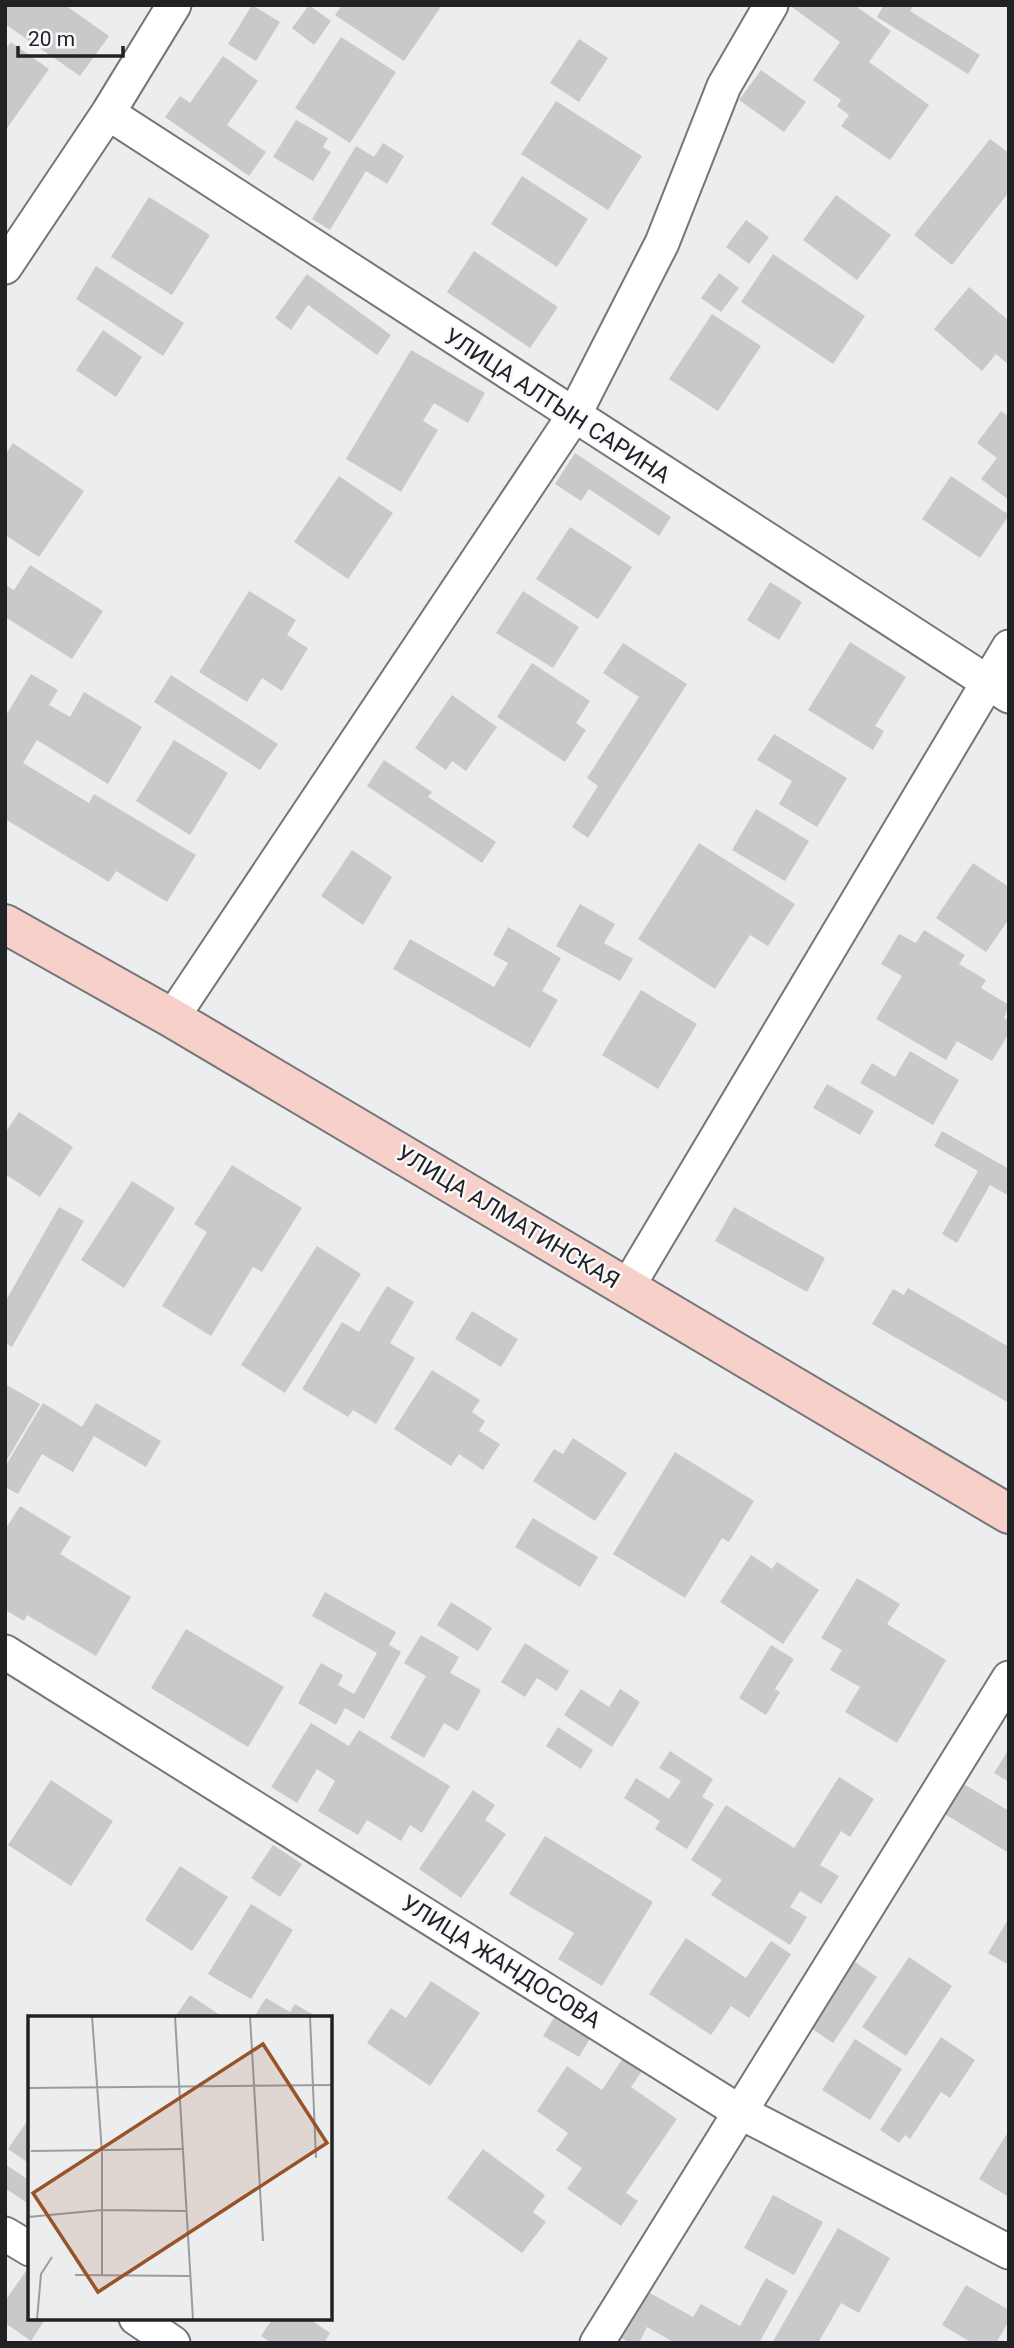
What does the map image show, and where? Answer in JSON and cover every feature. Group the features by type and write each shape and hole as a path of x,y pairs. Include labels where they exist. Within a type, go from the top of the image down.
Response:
{"street":[{"path":"5,267 108,113 174,5"},
{"path":"172,1018 573,417 662,243 724,86 771,5"},
{"name":"УЛИЦА АЛТЫН САРИНА","path":"108,113 997,690"},
{"path":"627,1288 997,690 1009,648"},
{"name":"УЛИЦА АЛМАТИНСКАЯ","path":"5,924 172,1018 1009,1514"},
{"name":"УЛИЦА ЖАНДОСОВА","path":"5,1652 740,2112 1009,2252"},
{"path":"597,2343 1009,1678"},
{"path":"5,2234 28,2248"},
{"path":"139,2320 173,2343"}],"building":[{"path":"5,5 65,5 109,36 80,76 5,24"},
{"path":"252,5 280,22 256,61 228,44"},
{"path":"309,5 331,21 314,45 292,28"},
{"path":"342,5 442,5 404,61 335,15"},
{"path":"789,5 854,5 891,31 869,62 929,105 890,160 841,126 849,115 837,106 841,100 813,80 840,42"},
{"path":"884,5 914,5 910,11 980,55 968,74 877,17"},
{"path":"341,37 396,72 350,143 295,108"},
{"path":"579,39 608,58 579,102 550,83"},
{"path":"11,42 49,69 5,131 5,50"},
{"path":"223,56 258,81 227,125 266,152 249,176 165,117 180,96 190,103"},
{"path":"761,70 806,102 784,132 739,100"},
{"path":"556,101 642,156 608,210 521,154"},
{"path":"296,120 328,138 323,147 331,152 313,181 273,157"},
{"path":"990,139 1009,153 1009,192 952,265 914,235"},
{"path":"383,143 404,156 387,184 366,171 330,230 312,219 356,146 374,157"},
{"path":"522,176 588,219 557,267 491,224"},
{"path":"836,195 891,235 857,280 803,240"},
{"path":"149,197 210,235 172,295 111,257"},
{"path":"746,220 769,237 749,264 726,247"},
{"path":"474,251 558,307 530,348 447,292"},
{"path":"773,254 865,316 833,364 741,302"},
{"path":"96,266 184,323 163,356 76,299"},
{"path":"719,273 739,288 721,312 701,298"},
{"path":"307,274 391,335 377,355 308,305 291,330 275,318"},
{"path":"969,287 1009,321 1009,365 996,354 982,371 934,329"},
{"path":"712,314 761,346 718,411 669,379"},
{"path":"103,330 142,357 116,397 76,370"},
{"path":"411,350 485,393 468,423 434,403 423,421 438,430 401,492 346,459"},
{"path":"1001,411 1009,417 1009,500 981,479 997,458 977,443"},
{"path":"13,443 84,491 39,557 5,535 5,455"},
{"path":"575,453 671,517 659,536 589,489 581,501 555,484"},
{"path":"339,476 393,513 348,579 294,542"},
{"path":"951,476 1009,515 980,558 922,519"},
{"path":"570,527 632,567 598,619 536,579"},
{"path":"30,565 103,611 72,659 5,617 5,585 14,590"},
{"path":"770,582 802,602 779,640 747,620"},
{"path":"249,591 296,620 287,635 308,648 282,691 262,678 247,702 199,672"},
{"path":"523,591 579,627 553,668 496,633"},
{"path":"850,642 906,677 875,726 884,731 873,750 808,710"},
{"path":"623,643 687,684 588,838 572,827 598,786 587,778 639,697 603,673"},
{"path":"532,663 590,701 576,723 586,730 565,762 497,717"},
{"path":"31,674 58,690 49,705 70,717 84,692 142,727 108,784 37,740 23,763 89,803 94,794 196,855 167,902 116,871 109,882 5,819 5,717"},
{"path":"171,675 278,744 260,770 154,702"},
{"path":"452,695 497,727 466,771 452,761 446,770 415,748"},
{"path":"774,734 847,778 817,827 779,804 792,781 757,760"},
{"path":"174,740 228,773 190,835 136,801"},
{"path":"384,760 432,792 428,797 496,842 482,863 367,786"},
{"path":"756,809 809,841 785,881 732,850"},
{"path":"699,843 795,904 768,946 750,935 715,989 638,939"},
{"path":"352,850 392,877 363,925 321,896"},
{"path":"973,863 1009,887 1009,919 986,952 936,918"},
{"path":"580,904 615,924 604,943 633,959 620,981 556,946"},
{"path":"508,927 561,958 542,991 558,1000 530,1048 393,969 410,939 494,987 508,963 493,955"},
{"path":"924,930 965,955 959,964 986,980 981,988 1009,1005 1004,1018 1009,1021 1009,1033 992,1061 957,1041 946,1060 876,1019 902,976 881,964 899,934 916,943"},
{"path":"641,990 697,1024 658,1089 602,1055"},
{"path":"910,1051 959,1080 933,1125 860,1083 872,1063 895,1077"},
{"path":"827,1084 874,1111 860,1135 813,1108"},
{"path":"19,1112 73,1147 40,1197 5,1174 5,1133"},
{"path":"942,1131 1009,1169 1009,1196 990,1185 957,1243 942,1234 978,1171 934,1146"},
{"path":"232,1165 302,1208 262,1272 253,1267 211,1336 162,1306 207,1232 194,1224"},
{"path":"132,1181 175,1208 124,1288 81,1260"},
{"path":"59,1207 84,1221 12,1347 5,1343 5,1302"},
{"path":"734,1207 825,1258 807,1292 715,1241"},
{"path":"317,1246 361,1274 285,1393 241,1365"},
{"path":"387,1286 414,1302 390,1343 415,1358 376,1424 353,1410 348,1417 302,1389 342,1322 359,1332"},
{"path":"908,1288 1009,1347 1009,1403 872,1324 893,1289 904,1295"},
{"path":"472,1311 518,1339 501,1367 455,1339"},
{"path":"432,1370 480,1400 472,1412 485,1421 479,1431 500,1444 483,1470 459,1454 451,1466 394,1429"},
{"path":"5,1384 40,1404 5,1463"},
{"path":"43,1403 82,1427 96,1403 161,1441 146,1467 94,1436 73,1472 42,1454 18,1494 5,1487 5,1467"},
{"path":"573,1438 627,1473 595,1521 533,1481 554,1449 563,1454"},
{"path":"675,1452 754,1501 729,1542 722,1538 685,1598 613,1554"},
{"path":"20,1506 71,1537 60,1554 131,1597 96,1656 27,1615 24,1621 5,1610 5,1530"},
{"path":"533,1518 598,1557 580,1587 515,1547"},
{"path":"751,1555 772,1569 777,1562 819,1590 783,1644 720,1602"},
{"path":"857,1578 900,1604 887,1624 946,1660 897,1743 845,1712 860,1687 830,1670 842,1650 821,1638"},
{"path":"325,1592 396,1632 389,1645 401,1652 364,1719 345,1708 336,1725 298,1703 321,1663 343,1675 338,1685 354,1694 377,1653 312,1616"},
{"path":"451,1602 492,1628 478,1651 437,1625"},
{"path":"186,1629 284,1687 248,1747 151,1688"},
{"path":"421,1635 459,1657 450,1673 481,1690 458,1731 444,1723 424,1758 390,1738 426,1676 404,1663"},
{"path":"525,1643 569,1671 557,1691 537,1678 525,1697 501,1682"},
{"path":"771,1645 794,1659 775,1689 780,1692 766,1715 739,1698"},
{"path":"581,1689 609,1707 620,1689 640,1702 612,1747 564,1715"},
{"path":"311,1723 349,1746 359,1730 450,1786 422,1833 410,1825 401,1841 367,1820 358,1835 318,1811 335,1781 317,1769 297,1803 271,1787"},
{"path":"558,1727 593,1750 581,1769 546,1746"},
{"path":"1009,1749 1009,1782 994,1773"},
{"path":"670,1751 713,1779 702,1797 714,1804 687,1849 655,1829 660,1821 624,1798 636,1778 669,1799 681,1781 659,1768"},
{"path":"839,1777 874,1799 850,1837 841,1831 820,1865 839,1876 821,1904 800,1891 790,1907 807,1917 790,1945 711,1895 722,1880 691,1860 726,1805 794,1848"},
{"path":"51,1780 113,1821 71,1886 8,1845"},
{"path":"957,1780 1009,1811 1009,1853 938,1810"},
{"path":"473,1790 495,1805 485,1820 506,1834 461,1898 419,1869"},
{"path":"545,1836 653,1902 602,1986 558,1959 574,1933 509,1894"},
{"path":"273,1845 302,1864 280,1897 251,1878"},
{"path":"180,1866 228,1897 192,1951 145,1920"},
{"path":"251,1904 293,1930 251,1999 208,1974"},
{"path":"1009,1918 1009,1965 988,1953"},
{"path":"686,1938 746,1978 771,1941 791,1954 749,2018 731,2006 711,2035 649,1994"},
{"path":"909,1957 952,1986 906,2056 862,2027"},
{"path":"852,1960 877,1977 833,2043 808,2026"},
{"path":"431,1981 480,2013 430,2086 367,2043 391,2008 406,2018"},
{"path":"190,1995 222,2016 176,2016"},
{"path":"266,1998 290,2012 295,2004 312,2014 311,2016 255,2016"},
{"path":"555,2016 591,2037 579,2057 543,2036"},
{"path":"941,2037 975,2060 950,2098 941,2092 910,2139 905,2135 899,2143 880,2130"},
{"path":"855,2039 902,2069 870,2120 822,2090"},
{"path":"623,2058 642,2071 631,2087 677,2119 626,2193 638,2201 621,2226 567,2189 582,2168 556,2150 568,2133 537,2111 567,2066 602,2090"},
{"path":"28,2120 28,2163 8,2149"},
{"path":"1006,2135 1009,2136 1009,2197 979,2179"},
{"path":"483,2149 545,2195 533,2212 546,2222 522,2253 447,2198"},
{"path":"5,2164 28,2180 28,2204 5,2188"},
{"path":"773,2195 823,2222 794,2275 744,2248"},
{"path":"838,2228 890,2258 859,2313 841,2303 818,2343 772,2343"},
{"path":"26,2271 28,2272 28,2320 45,2320 31,2341 5,2323 5,2301"},
{"path":"766,2278 788,2291 759,2343 675,2343 647,2327 639,2343 630,2343 615,2334 641,2288 693,2317 701,2304 740,2326"},
{"path":"966,2285 1009,2310 1009,2321 996,2343 972,2343 942,2325"},
{"path":"272,2320 311,2320 330,2333 324,2343 272,2343 261,2336"}]}
